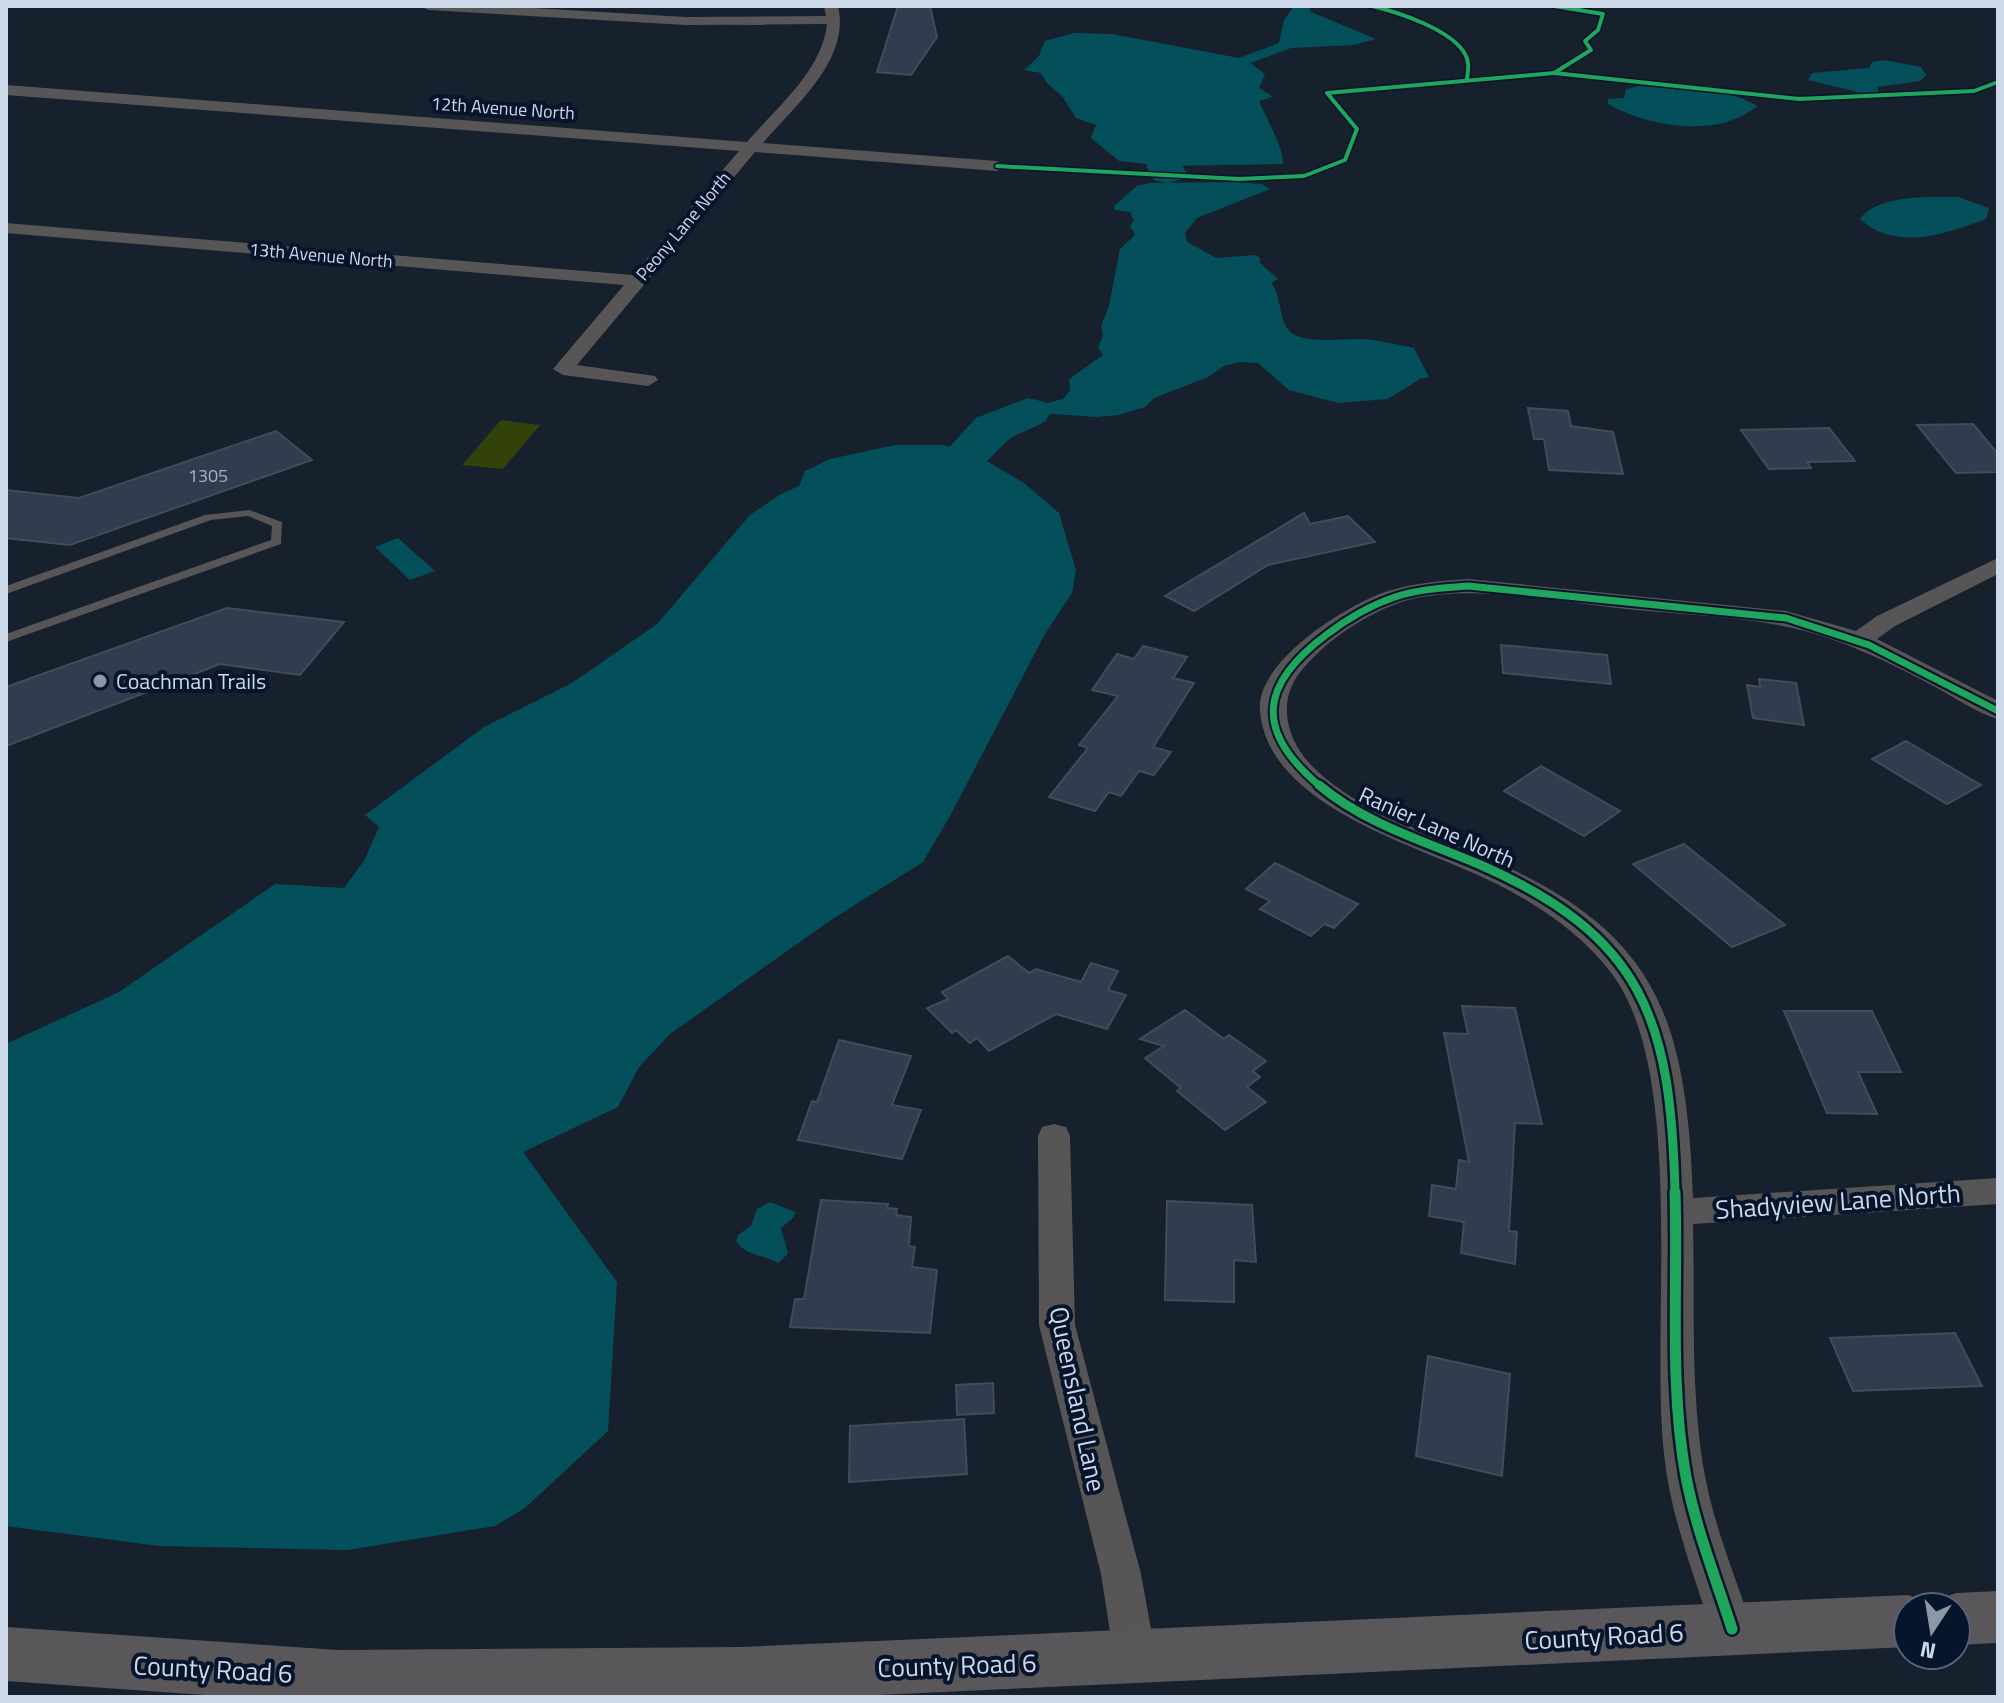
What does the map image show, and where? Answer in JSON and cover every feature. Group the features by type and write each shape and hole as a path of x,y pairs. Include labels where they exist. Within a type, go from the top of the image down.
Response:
{"main road":[{"path":"1972,1618 1998,1617"},
{"name":"County Road 6","path":"6,1654 338,1677 741,1674 1892,1622"}],"street":[{"path":"428,6 686,21 832,13"},
{"name":"Peony Lane North","path":"648,380 563,369 829,51 834,31 832,13"},
{"name":"12th Avenue North","path":"6,90 997,166"},
{"name":"13th Avenue North","path":"6,228 636,281"},
{"path":"1998,565 1886,621 1860,640 1998,711"},
{"name":"Ranier Lane North","path":"1732,1629 1695,1517 1683,1457 1677,1347 1678,1212 1667,1069 1658,1028 1631,978 1596,938 1557,907 1507,878 1453,852 1378,823 1334,799 1300,770 1281,740 1272,709 1280,681 1299,656 1358,614 1388,599 1427,589 1468,586 1786,618 1815,624 1860,640"},
{"name":"Queensland Lane","path":"1054,1136 1057,1325 1121,1574 1135,1657"},
{"name":"Shadyview Lane North","path":"1678,1212 1998,1191"}],"lane":[{"path":"6,590 209,517 249,513 278,524 277,542 6,638"}],"green space":[{"path":"501,420 540,425 503,469 462,465"}],"water":[{"path":"1294,6 1308,6 1311,12 1376,39 1354,45 1291,48 1250,63 1265,74 1259,88 1273,97 1259,101 1278,142 1283,164 1165,166 1119,161 1091,138 1096,125 1076,118 1062,96 1041,73 1024,70 1039,56 1045,41 1074,33 1112,34 1239,58 1279,43 1284,20"},
{"path":"1884,60 1921,67 1926,75 1920,81 1878,87 1878,92 1870,95 1808,80 1812,73 1869,68 1872,62"},
{"path":"1639,86 1715,91 1757,106 1724,123 1684,126 1643,119 1608,104 1608,99 1624,98 1626,89"},
{"path":"1150,183 1262,184 1270,189 1197,218 1185,233 1187,242 1216,258 1256,255 1260,258 1260,263 1278,279 1271,283 1285,324 1293,334 1318,340 1364,339 1414,348 1429,377 1420,379 1388,399 1338,403 1289,390 1258,363 1239,362 1154,398 1145,407 1118,415 1096,417 1028,412 1027,408 1063,399 1070,390 1069,379 1103,355 1098,347 1103,336 1101,326 1109,306 1120,249 1135,235 1130,226 1134,220 1130,212 1115,210 1114,206 1137,186"},
{"path":"1958,197 1989,208 1986,219 1938,234 1905,237 1874,229 1860,219 1868,211 1891,201"},
{"path":"895,445 942,445 970,451 1024,483 1059,513 1076,570 1072,593 1045,634 923,862 831,920 670,1034 639,1067 618,1107 523,1152 617,1282 608,1431 525,1508 495,1526 347,1550 159,1546 6,1526 6,1044 119,992 275,884 344,888 364,861 379,827 365,815 484,727 572,683 657,624 750,515 799,486 805,471 830,459"},
{"path":"398,538 435,571 410,580 375,547"},
{"path":"770,1202 795,1212 794,1217 781,1228 788,1254 778,1263 750,1253 736,1241 739,1234 751,1226 757,1209"}],"building":[{"path":"898,6 930,6 937,37 911,75 877,72"},
{"path":"1528,408 1568,411 1571,426 1613,432 1623,474 1549,470 1544,439 1534,439"},
{"path":"1973,424 1998,454 1998,472 1956,473 1917,425"},
{"path":"1829,428 1855,461 1807,462 1811,468 1769,469 1741,430"},
{"path":"276,431 312,460 70,545 6,538 6,490 79,498"},
{"path":"1304,513 1310,524 1348,516 1375,542 1268,565 1194,611 1165,596"},
{"name":"Coachman Trails","path":"227,608 344,622 300,675 220,664 6,746 6,687"},
{"path":"1501,645 1607,655 1611,684 1503,673"},
{"path":"1143,646 1187,657 1173,678 1194,683 1153,747 1171,752 1154,775 1139,771 1121,796 1109,792 1095,811 1049,797 1088,748 1079,745 1118,696 1092,690 1117,654 1134,659"},
{"path":"1759,679 1796,683 1804,725 1753,718 1747,685 1760,687"},
{"path":"1906,741 1981,785 1947,804 1872,759"},
{"path":"1541,766 1620,811 1584,836 1504,791"},
{"path":"1684,844 1785,925 1732,947 1633,864"},
{"path":"1275,863 1358,904 1334,928 1324,924 1311,936 1260,909 1270,901 1246,889"},
{"path":"1008,956 1029,973 1036,969 1081,982 1091,963 1118,971 1108,990 1126,995 1107,1029 1056,1014 989,1051 977,1038 970,1043 956,1030 952,1033 927,1008 948,999 942,992"},
{"path":"1462,1006 1515,1008 1542,1124 1515,1123 1509,1231 1517,1232 1515,1264 1461,1253 1464,1222 1429,1216 1432,1185 1456,1189 1459,1160 1469,1162 1444,1033 1468,1034"},
{"path":"1185,1010 1224,1039 1229,1035 1266,1061 1253,1071 1260,1077 1247,1087 1266,1102 1225,1130 1177,1091 1181,1088 1145,1058 1164,1046 1140,1039"},
{"path":"1784,1011 1872,1011 1901,1072 1858,1072 1877,1114 1827,1113"},
{"path":"839,1040 911,1056 892,1105 921,1110 902,1159 798,1140 812,1101 817,1102"},
{"path":"821,1200 888,1204 887,1208 897,1209 896,1215 911,1217 909,1246 915,1247 912,1267 937,1270 930,1333 790,1327 795,1299 804,1299"},
{"path":"1167,1201 1252,1205 1256,1262 1234,1260 1234,1302 1165,1300"},
{"path":"1955,1333 1982,1386 1853,1391 1830,1338"},
{"path":"1428,1356 1510,1374 1502,1476 1416,1456"},
{"path":"993,1383 994,1413 957,1415 956,1385"},
{"path":"964,1419 967,1474 849,1482 850,1426"}],"waterway":[{"path":"1165,166 1167,172"},
{"path":"970,451 993,428 1028,412"}],"cycle path":[{"path":"1372,6 1428,26 1456,43 1468,61 1467,79"},
{"path":"1554,6 1603,14 1598,30 1585,41 1591,50 1554,73"},
{"path":"997,166 1239,179 1304,176 1345,160 1357,129 1327,93 1554,73 1799,99 1974,91 1998,82"},
{"path":"1732,1629 1686,1478 1679,1417 1675,1184 1669,1100 1664,1059 1644,999 1606,947 1558,907 1504,876 1365,815 1330,794 1301,770 1281,742 1272,710 1275,693 1283,676 1297,659 1333,630 1371,607 1406,593 1468,586 1786,618 1869,645 1998,711"}],"place":[{"name":"Coachman Trails","path":"100,681"}]}
